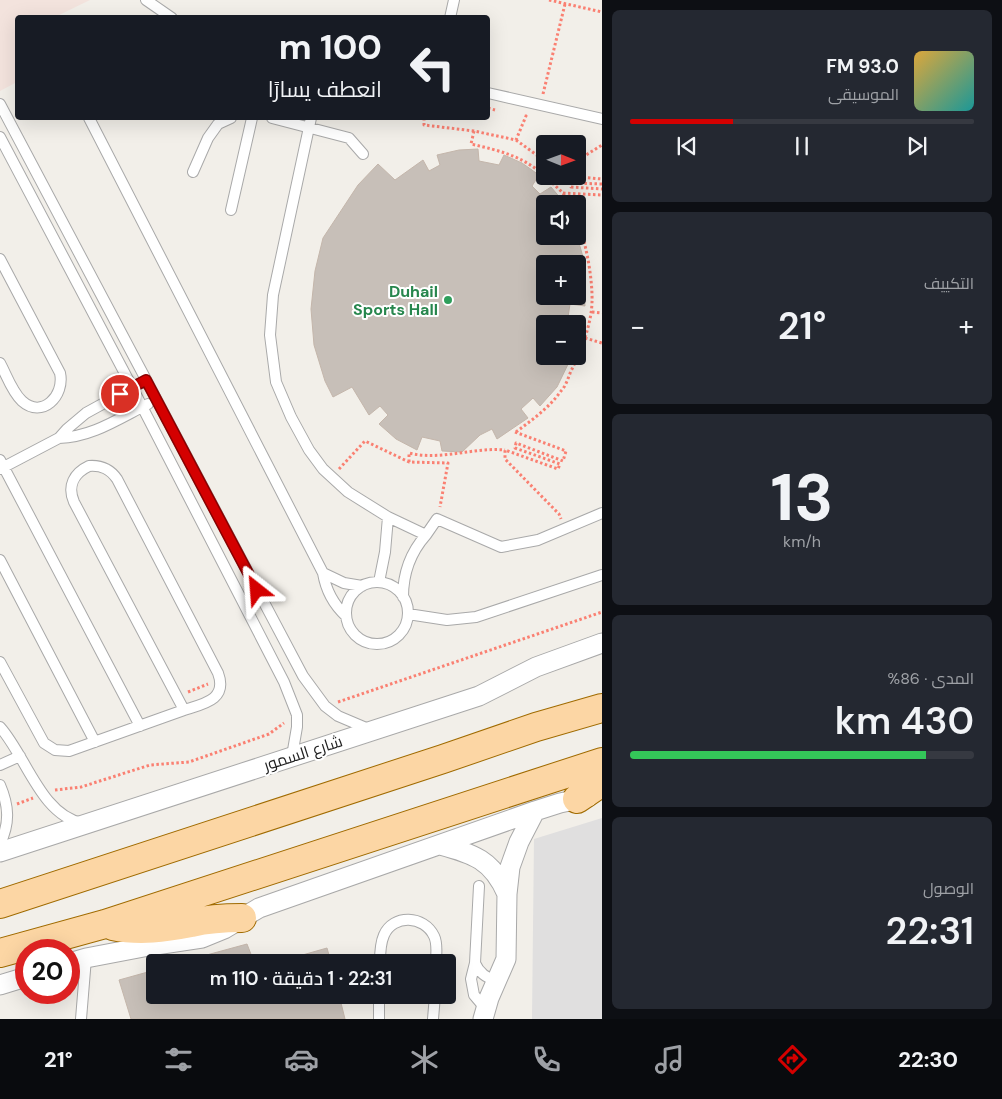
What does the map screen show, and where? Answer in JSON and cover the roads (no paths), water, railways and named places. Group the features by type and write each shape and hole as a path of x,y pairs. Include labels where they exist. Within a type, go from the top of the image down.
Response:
{"main road":[{"path":"0,904 536,727 602,708"},
{"path":"0,953 105,924 602,762"},
{"path":"589,797 602,782"},
{"path":"105,924 118,927 161,929 208,920 242,918"}],"street":[{"name":"شارع السمور","path":"0,852 479,696 536,666 602,643"},
{"path":"80,961 148,946 202,938 224,929 259,908 535,811 589,797"},
{"path":"484,1013 506,958 507,894 514,854 535,811"},
{"path":"440,844 476,856 484,861 498,876 507,894"},
{"path":"0,985 15,980"}],"lane":[{"path":"146,0 168,15"},
{"path":"451,15 454,0"},
{"path":"490,93 602,119"},
{"path":"0,104 303,676 325,706 338,716 372,730"},
{"path":"90,120 322,573 333,602 346,616"},
{"path":"193,172 208,138 218,124 227,120"},
{"path":"231,210 252,120"},
{"path":"291,120 310,122 349,138 363,154"},
{"path":"310,122 273,295 270,335 276,382 291,417 309,450 332,477 348,492 388,517 426,535"},
{"path":"13,129 0,136 284,682 297,715 292,756"},
{"path":"0,259 60,373 61,388 59,394 48,404 41,406 27,405 17,395 0,363"},
{"path":"59,438 71,424 86,413 146,380"},
{"path":"140,726 1,465 59,438 84,436 95,432 156,400"},
{"path":"0,662 40,737 49,747 62,752 208,702 217,695 220,685 218,673 114,474 102,467 90,466 78,472 72,484 72,496 184,710"},
{"path":"404,597 396,588 379,582 362,586 350,598 347,606 346,616 353,633 369,643 378,644 395,638 402,632 408,614 403,586 407,566 418,544 437,519 501,547 538,540 602,513"},
{"path":"379,582 385,552 388,517"},
{"path":"0,560 95,742"},
{"path":"322,573 344,583 362,586"},
{"path":"408,614 447,620 476,617 602,575"},
{"path":"0,727 14,744 54,809 68,819 85,823"},
{"path":"0,765 20,756"},
{"path":"0,785 8,807 8,822 0,844"},
{"path":"479,886 475,963 471,979 474,995 484,1013"},
{"path":"380,954 381,941 384,933 397,922 405,920 421,922 428,927 436,941 436,954"},
{"path":"475,963 483,975 497,981"},
{"path":"80,1000 81,1019"},
{"path":"379,1004 379,1019"},
{"path":"433,1019 434,1004"}],"place":[{"name":"Duhail Sports Hall","path":"448,300"}]}
